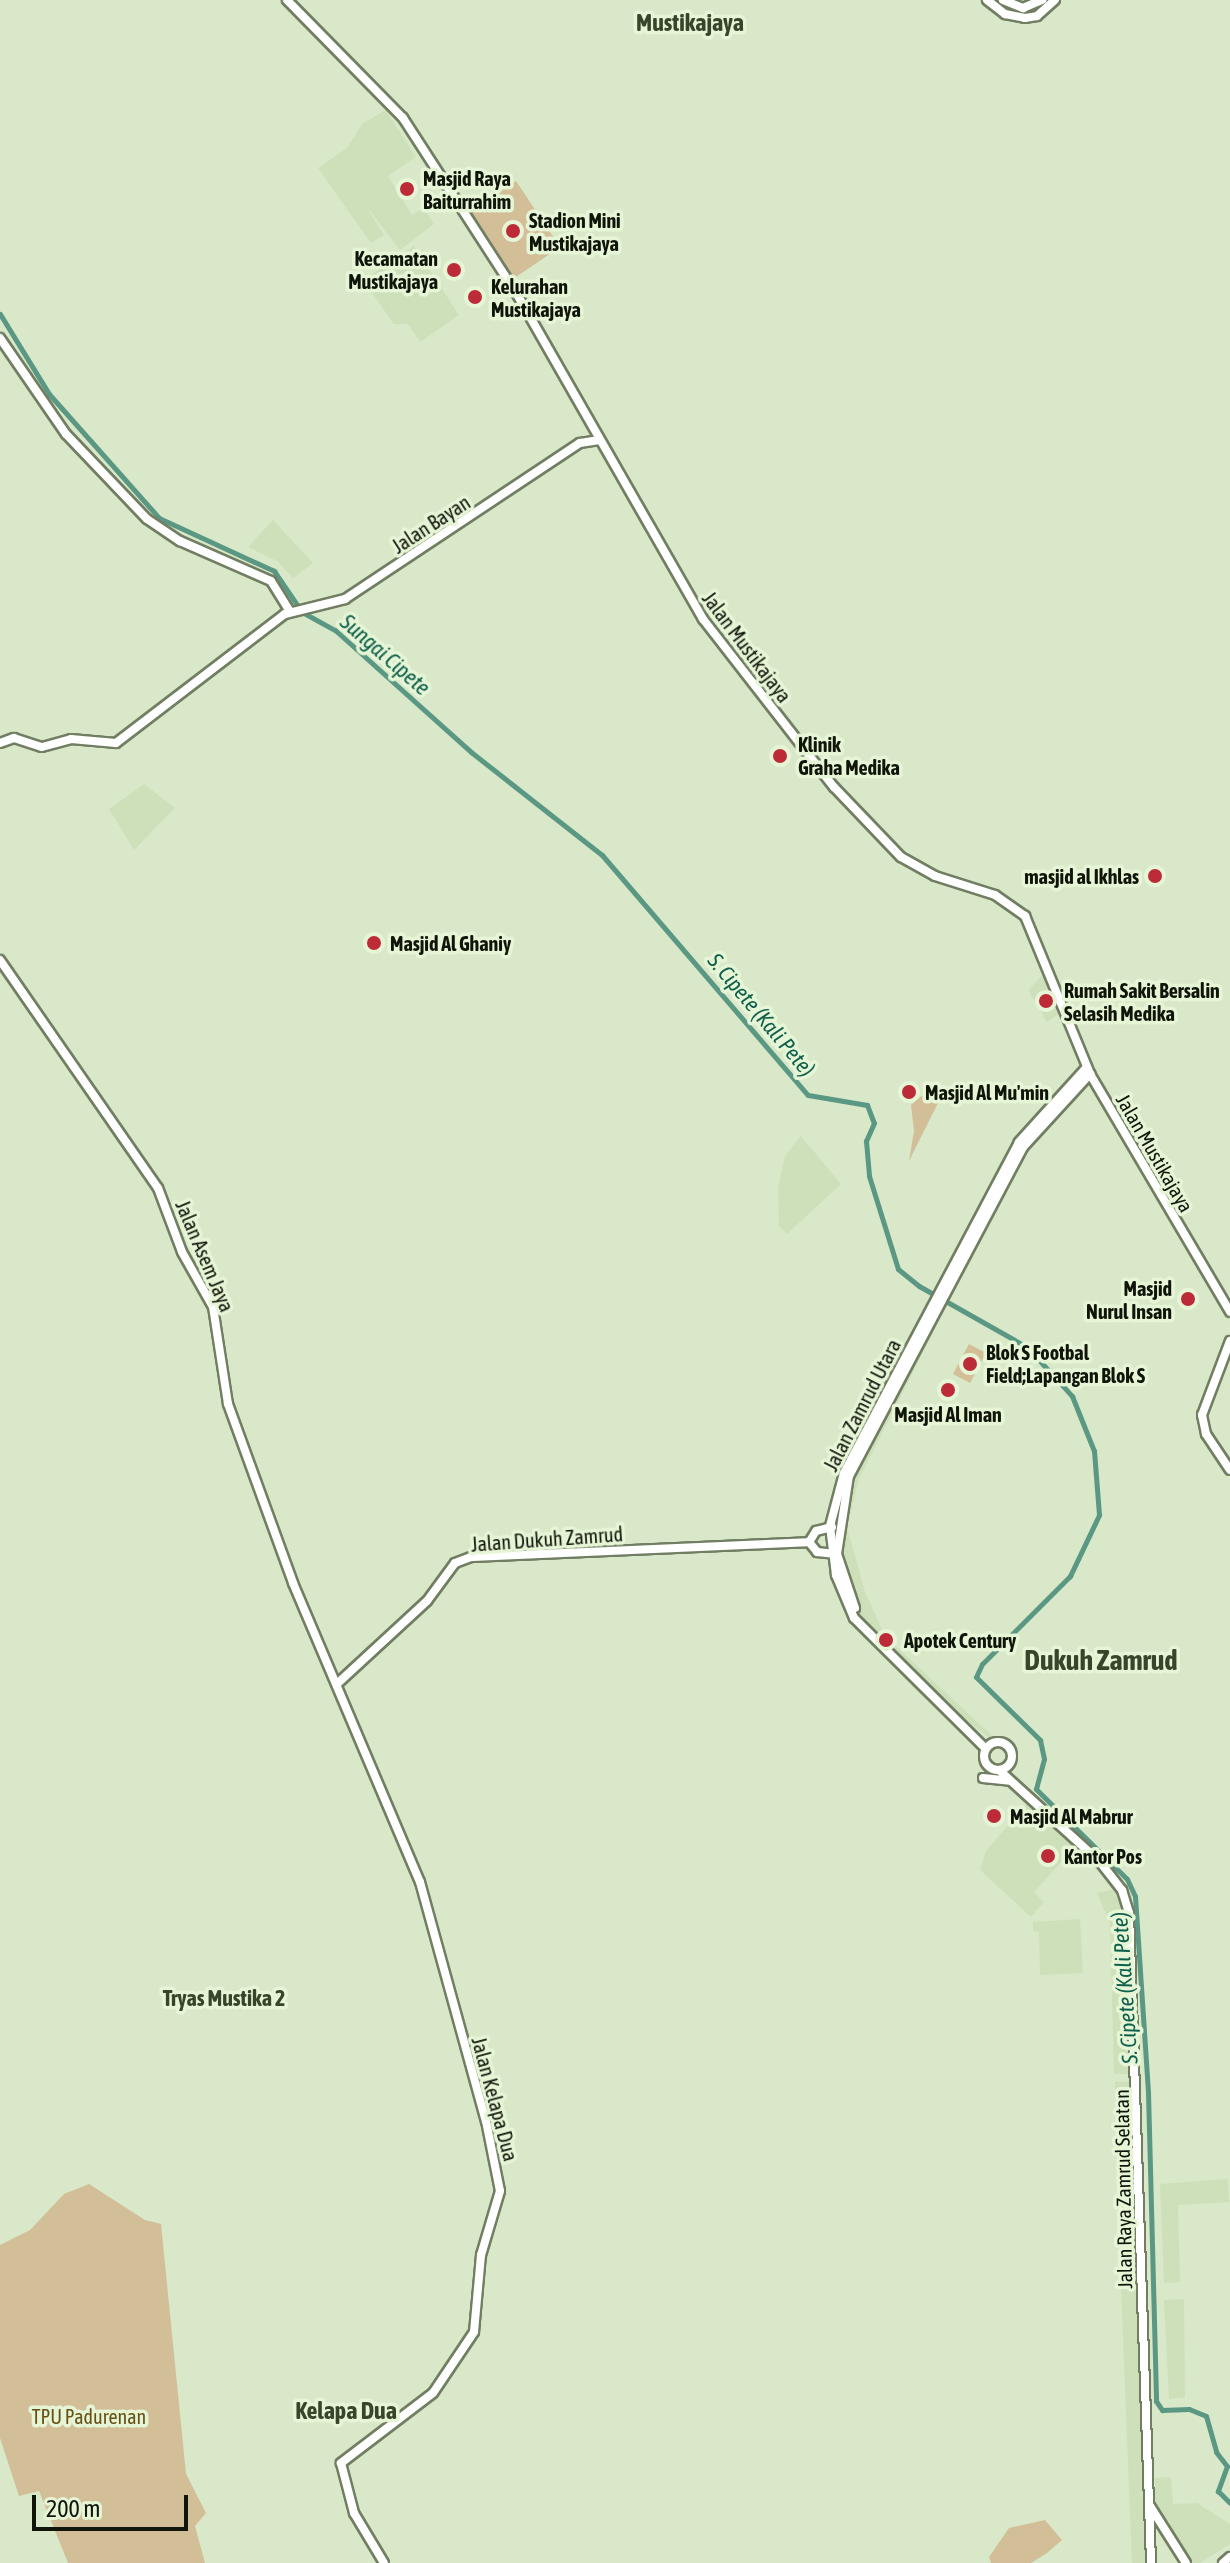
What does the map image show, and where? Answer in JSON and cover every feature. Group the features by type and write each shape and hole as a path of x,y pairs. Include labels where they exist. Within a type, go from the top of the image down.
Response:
{"main road":[{"name":"Jalan Mustikajaya","path":"287,0 403,118 518,296 703,619 860,818 924,871 995,895 1025,916 1088,1070 1230,1312"},
{"path":"987,0 1005,14 1025,18 1037,16 1055,0"},
{"path":"1003,0 1023,8 1042,0"},
{"path":"0,338 66,434 147,519 172,537 271,581 294,611 116,743 71,739 42,747 14,738 0,743"},
{"path":"580,443 588,420"},
{"name":"Jalan Bayan","path":"294,611 345,599 580,443 598,440"},
{"name":"Jalan Asem Jaya","path":"0,960 75,1063 165,1202 179,1245 213,1307 225,1393 255,1483 339,1686"},
{"name":"Jalan Zamrud Utara","path":"988,1747 854,1618 834,1554 834,1527 844,1473 1024,1146 1088,1070"},
{"path":"1230,1341 1202,1415 1206,1434 1230,1470"},
{"path":"834,1527 816,1531 809,1542 817,1552 834,1554"},
{"name":"Jalan Dukuh Zamrud","path":"339,1686 427,1601 455,1563 471,1557 809,1542"},
{"name":"Jalan Kelapa Dua","path":"339,1686 420,1882 456,2002 500,2183 481,2255 474,2332 465,2349 433,2393 341,2463 354,2513 384,2563"},
{"path":"983,1778 1011,1782 1011,1759 1005,1745 988,1747 985,1763 999,1770 1011,1759"},
{"name":"Jalan Raya Zamrud Selatan","path":"999,1770 1100,1862 1122,1890 1129,1913 1151,2563"},
{"path":"1148,2502 1186,2563"},
{"path":"1223,2563 1230,2557"}],"shaded area":[{"path":"386,110 416,157 388,176 412,215 424,208 434,224 400,250 366,206 384,235 371,243 318,168 347,148 362,124"},
{"path":"414,246 459,315 420,342 408,324 394,324 363,280"},
{"path":"273,520 313,563 293,578 277,561 248,547"},
{"path":"144,784 175,808 134,850 109,809"},
{"name":"Rumah Sakit Bersalin Selasih Medika","path":"1046,972 1062,1012 1047,1022 1028,990"},
{"path":"801,1136 841,1184 787,1234 779,1226 778,1188 785,1156"},
{"path":"945,1299 949,1301 859,1479 847,1527 865,1592 885,1636 1003,1746 989,1750 994,1742 895,1662 859,1616 838,1563 845,1543 838,1530 857,1466"},
{"path":"1028,1802 1078,1844 1034,1892 1044,1902 1031,1917 980,1870 986,1851"},
{"path":"1116,1889 1129,1913 1134,2074 1114,2074 1110,1923 1097,1893"},
{"path":"1080,1919 1083,1973 1040,1975 1039,1932 1033,1931 1033,1922"},
{"path":"1137,2081 1151,2563 1132,2563 1117,2187 1115,2082"},
{"path":"1228,2179 1229,2202 1178,2205 1180,2282 1164,2283 1160,2184"},
{"path":"1184,2299 1185,2397 1169,2399 1164,2300"},
{"path":"1171,2477 1173,2504 1197,2503 1230,2524 1230,2544 1200,2563 1186,2563 1155,2511 1155,2478"}],"green space":[{"name":"Stadion Mini Mustikajaya","path":"516,181 560,247 510,281 466,215"},
{"path":"925,1093 938,1103 909,1161 914,1131 911,1105"},
{"name":"Blok S Footbal Field;Lapangan Blok S","path":"969,1344 986,1353 970,1383 953,1374"},
{"name":"TPU Padurenan","path":"89,2184 145,2220 161,2224 186,2474 206,2513 195,2526 205,2563 68,2563 39,2491 19,2496 0,2438 0,2245 30,2230 64,2194"},
{"path":"1045,2520 1062,2540 1047,2553 1031,2563 991,2563 989,2557 1009,2528"}],"waterway":[{"name":"S. Cipete (Kali Pete)","path":"0,314 49,394 159,518 274,571 302,612 335,630 471,752 602,855 808,1095 867,1105 874,1123 866,1141 869,1176 898,1269 919,1286 1027,1347 1072,1396 1094,1451 1099,1515 1070,1576 982,1664 976,1677 1040,1740 1044,1759 1036,1789 1127,1879 1135,1896 1148,2092 1156,2401 1162,2410 1189,2409 1206,2416 1216,2452 1227,2466 1218,2491 1230,2503"}],"place":[{"name":"Masjid Raya Baiturrahim","path":"407,189"},
{"name":"Stadion Mini Mustikajaya","path":"513,231"},
{"name":"Kecamatan Mustikajaya","path":"454,270"},
{"name":"Kelurahan Mustikajaya","path":"475,297"},
{"name":"Klinik Graha Medika","path":"780,756"},
{"name":"masjid al Ikhlas","path":"1155,876"},
{"name":"Masjid Al Ghaniy","path":"374,943"},
{"name":"Rumah Sakit Bersalin Selasih Medika","path":"1046,1001"},
{"name":"Masjid Al Mu'min","path":"909,1092"},
{"name":"Masjid Nurul Insan","path":"1188,1299"},
{"name":"Blok S Footbal Field;Lapangan Blok S","path":"970,1364"},
{"name":"Masjid Al Iman","path":"948,1390"},
{"name":"Apotek Century","path":"886,1640"},
{"name":"Masjid Al Mabrur","path":"994,1816"},
{"name":"Kantor Pos","path":"1048,1856"}],"district":[{"name":"Mustikajaya","path":"690,23"},
{"name":"Dukuh Zamrud","path":"1101,1660"},
{"name":"Tryas Mustika 2","path":"224,1999"},
{"name":"Kelapa Dua","path":"346,2411"}],"water label":[{"name":"Sungai Cipete","path":"385,655"}]}
